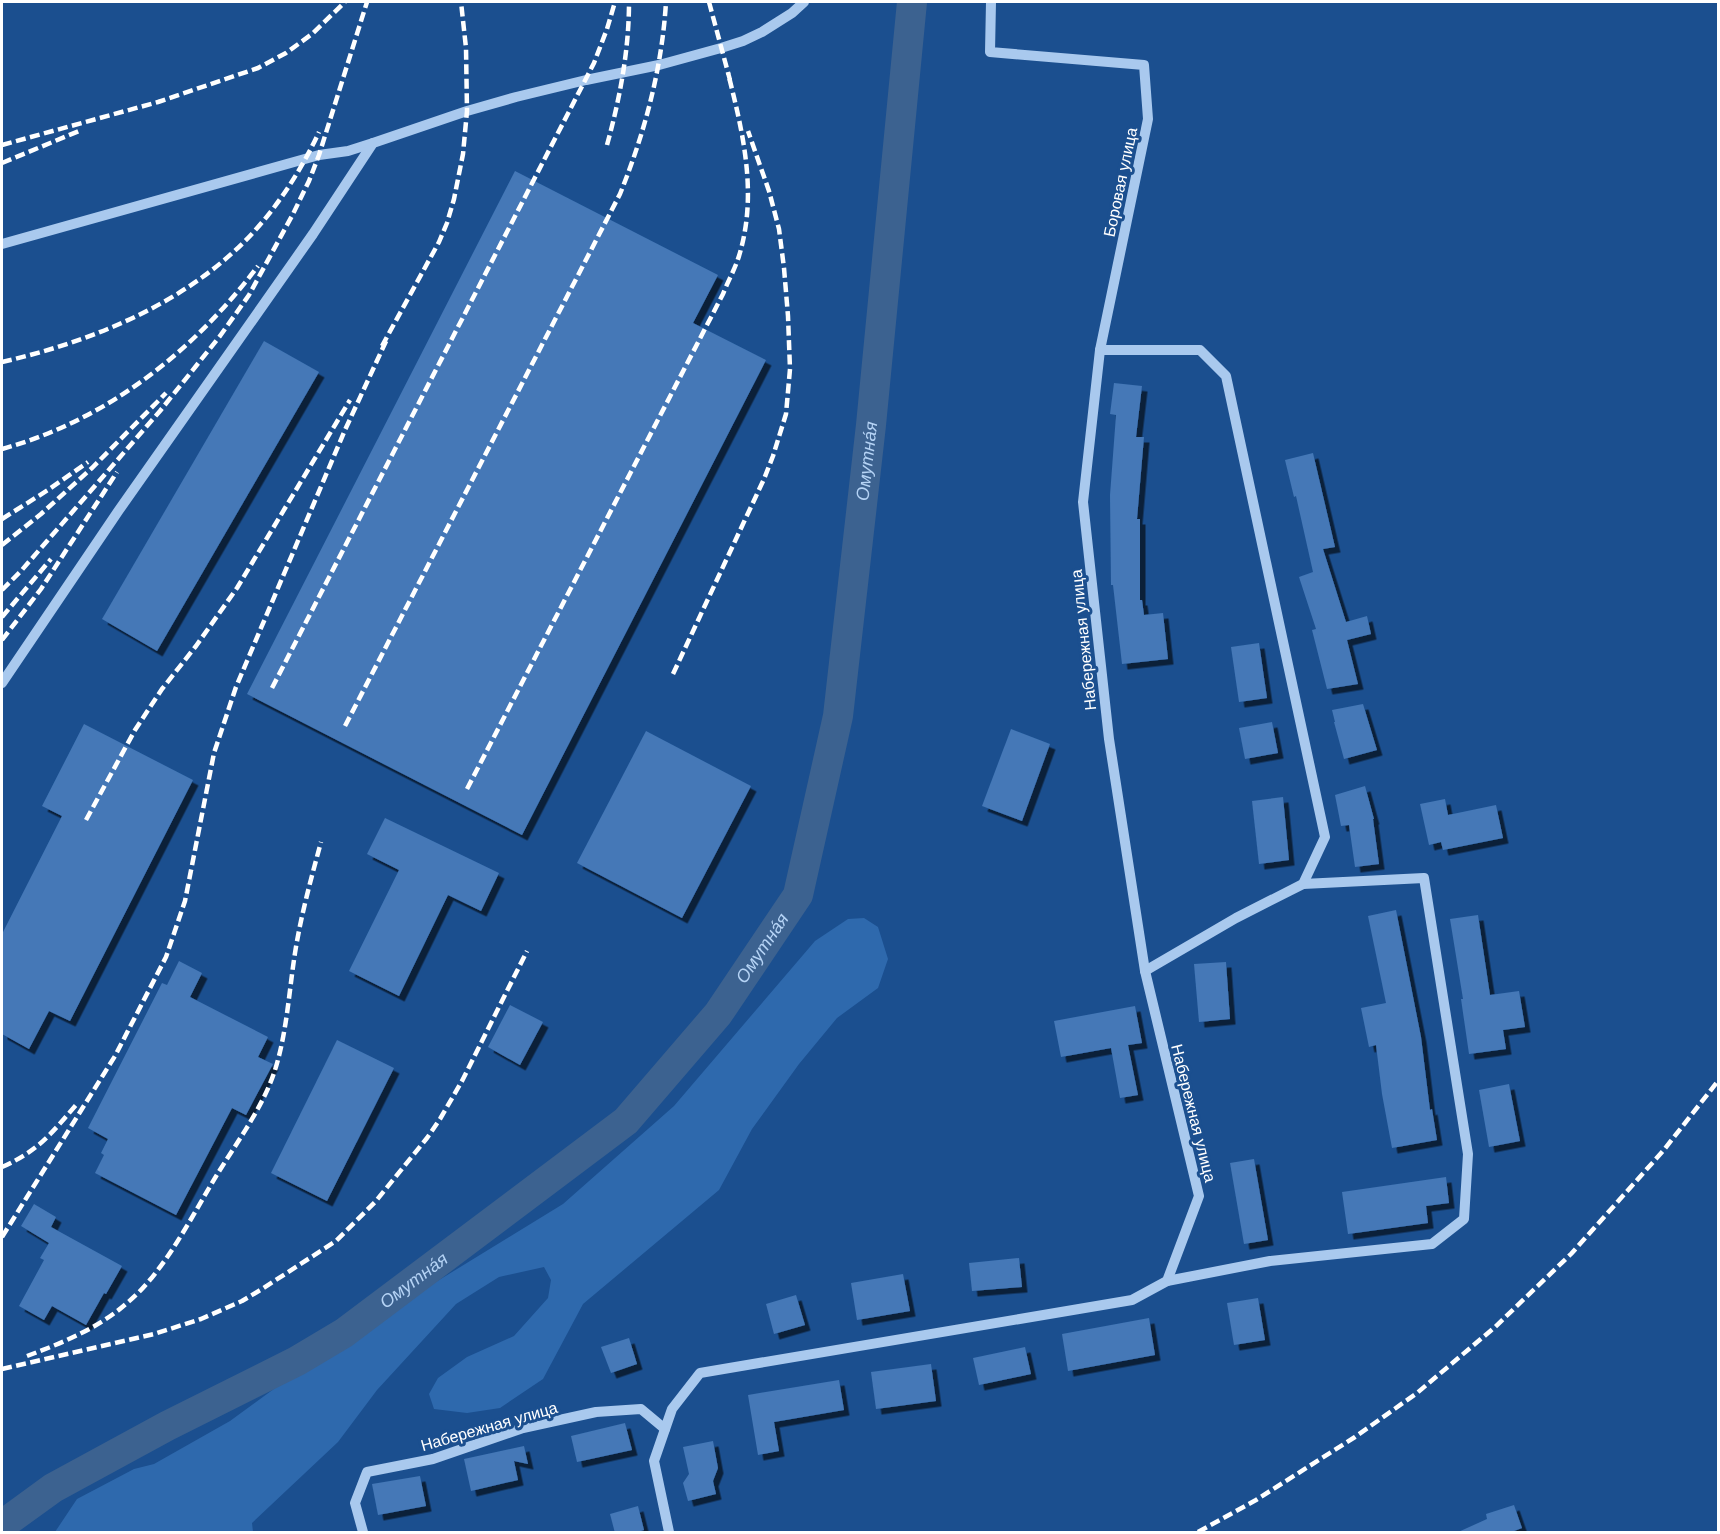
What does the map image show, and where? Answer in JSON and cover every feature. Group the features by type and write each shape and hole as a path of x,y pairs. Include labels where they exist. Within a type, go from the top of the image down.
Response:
{"street":[{"path":"2,244 319,155 348,151 466,111 516,97 659,65 721,48 743,41 778,23 804,2"},
{"name":"Боровая улица","path":"991,2 990,52 1144,65 1148,119 1100,350"},
{"path":"2,683 119,510 313,234 373,143"},
{"path":"1100,350 1200,350 1226,376 1325,837 1303,884"},
{"name":"Набережная улица","path":"1100,350 1083,502 1108,738 1145,971 1199,1196 1167,1281"},
{"path":"669,1533 654,1461 672,1409 700,1373 1132,1300 1167,1281 1270,1261 1432,1244 1464,1219 1468,1154 1424,878 1303,884 1236,918 1145,971"},
{"name":"Набережная улица","path":"363,1533 355,1503 367,1472 433,1459 523,1428 596,1412 641,1409 665,1429"}],"shaded area":[{"path":"864,918 878,927 888,959 878,988 837,1018 799,1064 752,1129 719,1190 583,1304 543,1379 500,1408 467,1413 434,1409 429,1394 438,1378 467,1357 514,1336 548,1298 551,1280 544,1267 499,1277 456,1304 377,1390 338,1442 252,1523 253,1532 55,1532 77,1499 134,1469 154,1464 230,1421 338,1342 563,1204 674,1106 815,941 848,919"}],"building":[{"path":"515,171 718,275 693,323 766,360 522,835 247,694"},
{"path":"264,341 319,372 157,651 102,619"},
{"path":"1114,383 1142,386 1136,437 1144,437 1137,519 1140,519 1140,600 1142,600 1144,615 1163,613 1168,659 1122,664 1113,585 1111,585 1110,495 1116,415 1110,414"},
{"path":"1313,453 1335,547 1323,549 1346,622 1367,616 1371,634 1347,640 1358,684 1327,689 1312,630 1316,629 1299,577 1313,572 1296,496 1294,497 1285,460"},
{"path":"1259,643 1267,698 1239,702 1231,647"},
{"path":"1363,704 1377,750 1344,759 1332,710"},
{"path":"1272,722 1278,753 1245,759 1239,728"},
{"path":"84,724 193,780 70,1021 49,1011 29,1049 2,1034 2,934 62,816 42,806"},
{"path":"1011,729 1050,744 1022,821 982,806"},
{"path":"646,731 751,786 682,918 577,863"},
{"path":"1365,786 1374,819 1379,864 1355,867 1349,825 1341,826 1335,795"},
{"path":"1283,797 1289,860 1259,864 1252,801"},
{"path":"1445,799 1448,815 1496,805 1503,838 1443,850 1441,842 1429,845 1420,804"},
{"path":"385,818 499,873 481,911 448,895 399,996 349,971 399,870 367,854"},
{"path":"1396,910 1421,1037 1430,1110 1432,1109 1437,1140 1392,1148 1376,1045 1369,1047 1361,1008 1386,1003 1368,916"},
{"path":"1478,915 1490,995 1519,991 1525,1027 1503,1030 1506,1049 1469,1054 1450,919"},
{"path":"179,961 202,973 190,997 268,1037 258,1057 273,1064 246,1115 232,1108 176,1215 95,1173 104,1155 101,1153 108,1139 88,1128 162,983 167,985"},
{"path":"1226,962 1230,1019 1199,1022 1194,964"},
{"path":"510,1005 543,1022 520,1065 488,1047"},
{"path":"1135,1006 1142,1043 1128,1045 1138,1095 1120,1098 1111,1048 1061,1057 1054,1021"},
{"path":"337,1040 394,1068 327,1201 271,1173"},
{"path":"1509,1084 1520,1141 1489,1147 1479,1090"},
{"path":"1254,1159 1268,1240 1244,1244 1230,1163"},
{"path":"1446,1177 1449,1203 1426,1206 1428,1223 1348,1234 1342,1192"},
{"path":"34,1204 56,1217 51,1227 122,1266 86,1325 52,1306 44,1320 19,1306 44,1260 40,1258 49,1243 21,1226"},
{"path":"1019,1258 1022,1287 972,1291 969,1263"},
{"path":"903,1274 910,1311 857,1320 851,1283"},
{"path":"796,1295 805,1325 774,1334 766,1304"},
{"path":"1258,1298 1265,1340 1234,1345 1227,1303"},
{"path":"1149,1318 1155,1355 1068,1371 1062,1334"},
{"path":"629,1338 637,1364 611,1373 601,1347"},
{"path":"1025,1347 1031,1374 979,1385 973,1358"},
{"path":"931,1364 936,1401 876,1409 871,1372"},
{"path":"839,1380 844,1410 774,1422 779,1451 758,1455 748,1395"},
{"path":"625,1423 632,1450 577,1462 571,1436"},
{"path":"713,1441 718,1468 713,1481 716,1494 688,1501 683,1483 689,1474 683,1447"},
{"path":"524,1446 528,1464 514,1461 518,1480 471,1491 464,1459"},
{"path":"420,1476 426,1506 378,1515 372,1484"},
{"path":"1514,1505 1522,1528 1509,1533 1456,1533 1487,1519 1486,1514"},
{"path":"638,1506 644,1530 635,1533 615,1533 610,1514"}],"waterway":[{"name":"Омутна́я","path":"2,1525 53,1488 167,1426 297,1361 344,1333 626,1121 718,1014 798,895 838,716 871,425 912,2"}],"railway":[{"path":"2,145 158,102 258,68 286,53 312,34 345,2"},
{"path":"2,590 160,411 220,336 249,295 309,181 367,2"},
{"path":"382,346 439,242 454,199 463,154 467,111 466,48 461,2"},
{"path":"272,688 594,63 615,2"},
{"path":"607,145 623,74 629,2"},
{"path":"345,726 620,194 651,100 661,51 666,2"},
{"path":"709,2 730,80"},
{"path":"467,789 723,294 737,261 745,233 748,187 739,118 728,73"},
{"path":"2,163 79,131"},
{"path":"673,674 764,479 786,414 790,369 788,316 779,229 769,191 748,131"},
{"path":"2,362 68,344 100,332 162,303 192,285 245,241 267,217 296,176 319,132"},
{"path":"2,449 77,420 112,401 145,379 205,327 258,266"},
{"path":"2,1237 115,1056 166,957 185,901 214,753 236,687 345,430 387,339"},
{"path":"2,545 92,468 166,393"},
{"path":"86,820 135,730 162,689 237,588 350,400"},
{"path":"2,519 88,462"},
{"path":"2,640 41,589 117,472"},
{"path":"2,617 51,559"},
{"path":"27,1356 92,1327 116,1312 141,1290 177,1242 257,1110 270,1083 279,1056 297,939 321,842"},
{"path":"2,1369 154,1334 201,1319 242,1301 336,1241 376,1201 440,1119 462,1081 527,951"},
{"path":"1198,1532 1256,1500 1355,1437 1417,1393 1495,1327 1571,1254 1663,1151 1718,1081"},
{"path":"2,1167 35,1148 76,1105"}]}
